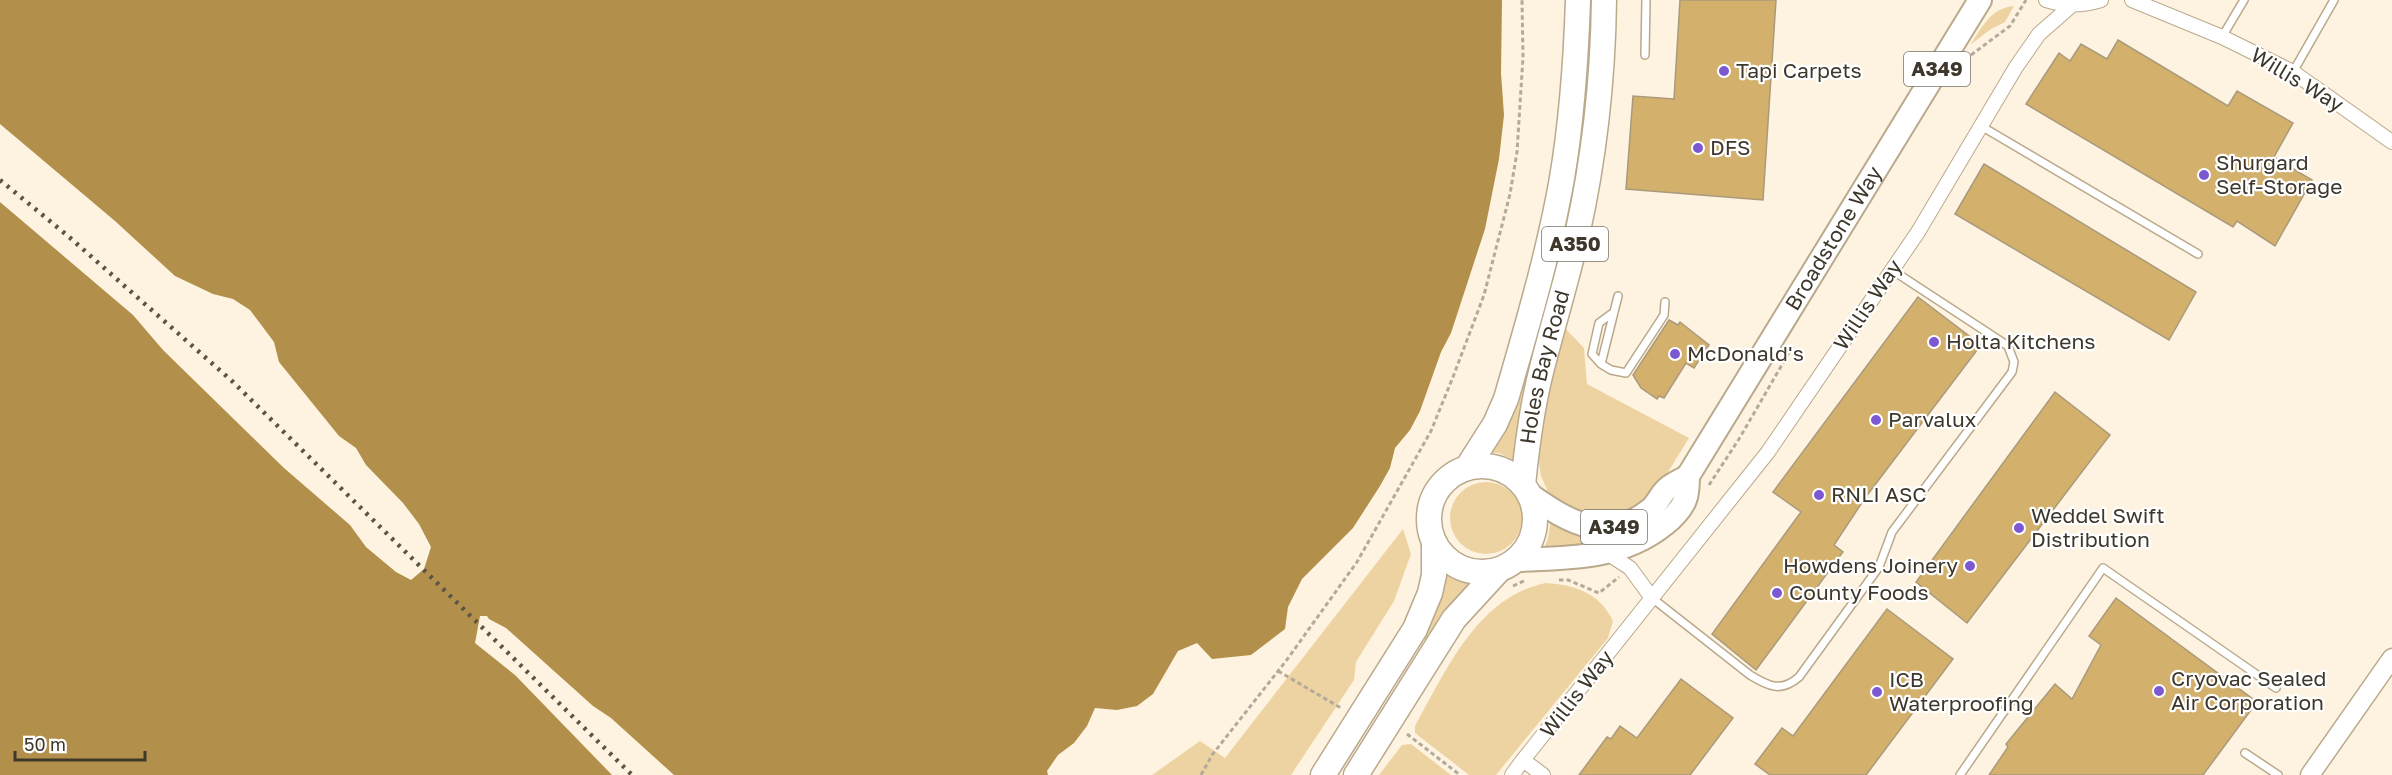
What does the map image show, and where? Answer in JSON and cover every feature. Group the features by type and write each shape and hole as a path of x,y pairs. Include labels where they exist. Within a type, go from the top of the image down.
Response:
{"highway":[{"name":"Holes Bay Road","path":"1467,468 1495,424 1506,399 1553,224 1568,133 1578,0"},
{"name":"Holes Bay Road","path":"1527,490 1528,432 1586,190 1600,81 1604,0"},
{"path":"1323,775 1415,629 1430,593 1434,575 1430,504 1436,492 1444,481 1467,468 1482,466 1498,468 1512,474 1527,490 1535,512 1535,530 1529,546 1454,619 1356,775"},
{"path":"1434,544 1455,566 1469,571 1484,573 1508,565"}],"main road":[{"name":"Broadstone Way","path":"1508,565 1606,553 1629,547 1651,535 1671,519 1685,500 1689,476 1980,0"},
{"name":"Broadstone Way","path":"1527,490 1568,519 1588,527 1606,528 1623,525 1640,518 1654,506 1667,488 1689,476"}],"street":[{"path":"2046,0 2072,5 2089,4 2101,0"},
{"name":"Willis Way","path":"2132,0 2222,37 2293,72 2392,142"},
{"name":"Willis Way","path":"1512,775 1768,452 1918,232 2016,67 2039,34 2072,5"},
{"path":"1606,553 1630,568 1652,598"},
{"path":"2310,775 2392,658"},
{"path":"1523,760 1543,775"}],"lane":[{"path":"1645,55 1646,0"},
{"path":"2222,37 2244,0"},
{"path":"2293,72 2334,0"},
{"path":"1980,126 2198,254"},
{"path":"1652,598 1750,675 1767,685 1778,688 1790,685 1799,677 1879,567 1892,532 2012,372 2013,362 2008,346 1892,270"},
{"path":"1601,363 1618,296"},
{"path":"1614,312 1599,323 1592,354 1611,370 1626,373 1664,315 1665,302"},
{"path":"1960,775 2103,568 2276,688"},
{"path":"2245,753 2278,775"}],"path":[{"path":"1202,775 1212,755 1278,671 1357,562 1431,431 1484,295 1510,194 1517,152 1523,57 1522,0"},
{"path":"2020,10 2026,0"},
{"path":"1278,671 1342,709"},
{"path":"1405,732 1460,775"}],"shaded area":[{"path":"0,0 1502,0 1501,73 1504,115 1499,159 1485,229 1451,333 1441,352 1420,411 1410,430 1395,448 1390,468 1353,528 1302,579 1288,607 1285,629 1251,655 1212,659 1197,643 1178,651 1153,694 1137,706 1117,710 1095,708 1087,726 1074,743 1058,755 1047,771 1048,775 674,775 506,628 487,616 480,616 475,643 515,675 612,775 0,775 0,202 133,315 163,350 284,468 350,525 366,547 396,572 411,580 424,569 431,547 419,524 403,503 366,465 356,448 339,436 279,362 274,342 250,310 233,299 213,294 175,276 115,221 0,124"},
{"path":"2014,6 2005,22 1991,29 1970,45 1993,15"},
{"path":"1563,326 1584,348 1587,384 1689,438 1657,490 1633,512 1605,521 1560,504 1548,492 1541,476 1538,456 1539,433"},
{"path":"1518,384 1525,386 1513,460 1499,453 1490,453"},
{"path":"1486,482 1506,488 1516,498 1522,518 1516,538 1506,548 1486,554 1466,548 1456,538 1450,518 1456,498 1466,488"},
{"path":"1675,493 1679,496 1664,515 1608,544 1545,546 1551,518 1574,532"},
{"path":"1403,529 1411,554 1394,601 1356,662 1354,680 1291,775 1152,775 1200,741 1225,758"},
{"path":"1445,569 1453,575 1473,582 1442,615 1426,641 1420,637"},
{"path":"1546,583 1567,586 1594,597 1608,611 1613,621 1608,638 1496,775 1469,775 1415,733 1415,726 1452,660 1482,620 1501,604 1522,591"},
{"path":"1411,744 1451,775 1379,775 1402,745"}],"building":[{"path":"1680,0 1776,0 1763,200 1626,189 1633,96 1674,99"},
{"name":"Shurgard Self-Storage","path":"2118,40 2228,106 2237,91 2293,123 2274,157 2312,180 2275,246 2237,221 2233,227 2026,104 2059,53 2070,61 2081,44 2107,59"},
{"path":"1984,164 2196,292 2169,340 1955,214"},
{"path":"1918,297 1981,345 1865,498 1834,545 1843,552 1756,670 1712,634 1801,512 1773,492"},
{"name":"McDonald's","path":"1669,320 1678,325 1680,322 1709,345 1694,368 1686,363 1664,398 1659,396 1657,399 1641,388 1633,375"},
{"path":"2055,392 2110,435 1967,623 1916,582"},
{"name":"Cryovac Sealed Air Corporation","path":"2116,598 2257,702 2203,775 1989,775 2008,747 2006,744 2055,684 2072,699 2101,645 2089,636"},
{"name":"ICB Waterproofing","path":"1887,609 1953,659 1866,775 1770,775 1755,764 1782,728 1793,736"},
{"path":"1681,679 1733,718 1690,775 1579,775 1607,737 1611,739 1620,726 1637,738"}],"railway":[{"path":"0,180 68,236 232,381 632,775"}],"place":[{"name":"Tapi Carpets","path":"1724,71"},
{"name":"DFS","path":"1698,148"},
{"name":"Shurgard Self-Storage","path":"2204,175"},
{"name":"Holta Kitchens","path":"1934,342"},
{"name":"McDonald's","path":"1675,354"},
{"name":"Parvalux","path":"1876,420"},
{"name":"RNLI ASC","path":"1819,495"},
{"name":"Weddel Swift Distribution","path":"2019,528"},
{"name":"Howdens Joinery","path":"1970,566"},
{"name":"County Foods","path":"1777,593"},
{"name":"Cryovac Sealed Air Corporation","path":"2159,691"},
{"name":"ICB Waterproofing","path":"1877,692"}]}
